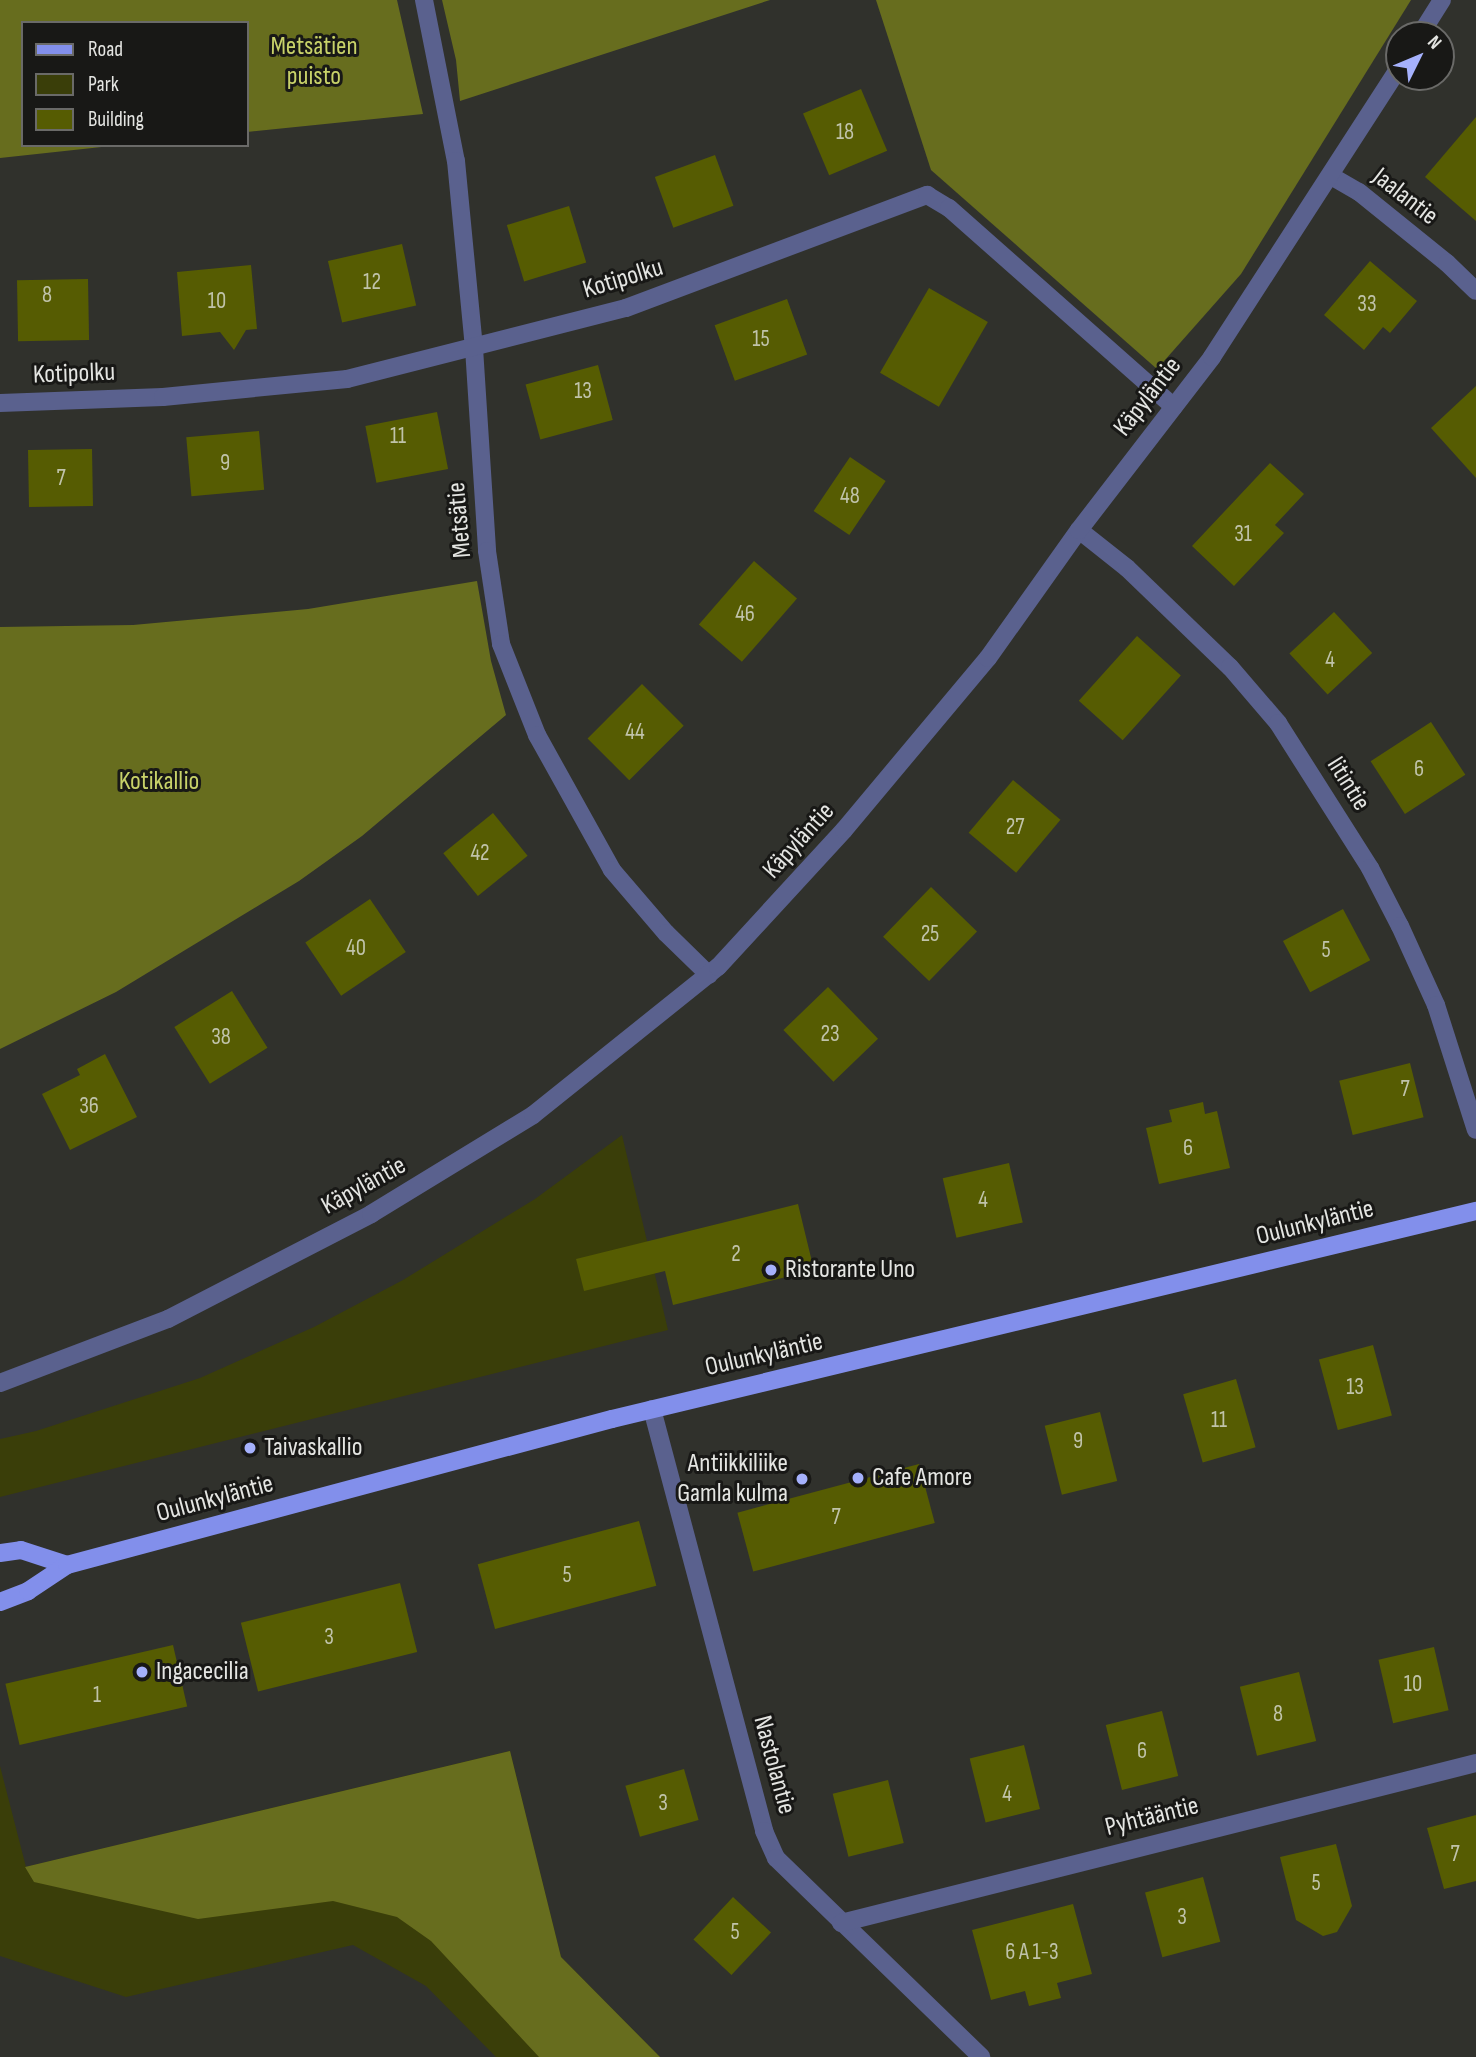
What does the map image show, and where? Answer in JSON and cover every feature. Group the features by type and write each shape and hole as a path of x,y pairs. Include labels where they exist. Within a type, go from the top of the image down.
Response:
{"main road":[{"name":"Oulunkyläntie","path":"0,1602 28,1591 67,1564 652,1409 1476,1211"},
{"path":"0,1553 21,1550 67,1564"}],"street":[{"name":"Metsätie","path":"424,0 456,161 474,348 487,551 501,644 537,735 612,870 666,933 709,975"},
{"path":"1428,21 1441,0"},
{"name":"Käpyläntie","path":"0,1383 168,1319 371,1214 533,1115 709,975 844,830 944,714 1079,530 1212,357 1385,90"},
{"name":"Jaalantie","path":"1331,176 1359,192 1447,263 1476,291"},
{"name":"Kotipolku","path":"0,403 163,397 347,379 626,308 927,195 949,208 1174,407"},
{"name":"Iitintie","path":"1079,530 1127,568 1230,667 1279,723 1370,868 1400,926 1436,1005 1476,1130"},
{"name":"Nastolantie","path":"652,1409 764,1831 776,1858 981,2057"},
{"name":"Pyhtääntie","path":"841,1923 1476,1763"}],"green space":[{"name":"Metsätien puisto","path":"0,0 397,0 423,114 248,132 248,21 21,21 21,147 102,147 0,158"},
{"path":"442,0 770,0 460,101 456,60"},
{"path":"876,0 1411,0 1398,21 1385,21 1385,42 1241,274 1157,369 931,170"},
{"name":"Kotikallio","path":"477,581 491,661 506,715 362,836 299,881 116,992 0,1049 0,627 133,625 308,609"},
{"path":"622,1135 668,1330 0,1497 0,1439 36,1431 200,1378 314,1327 403,1280 535,1199"},
{"path":"510,1751 561,1957 660,2057 496,2057 426,1986 353,1945 126,1997 0,1956 0,1766 26,1867"},
{"path":"510,1751 561,1957 660,2057 539,2057 431,1941 397,1917 333,1901 198,1919 34,1882 25,1867"}],"building":[{"path":"861,89 887,151 829,175 803,114"},
{"path":"1476,117 1476,221 1425,177"},
{"path":"715,155 733,206 673,228 655,177"},
{"path":"569,206 586,262 524,281 507,225"},
{"path":"402,244 416,305 342,322 328,261"},
{"path":"1370,261 1417,301 1390,333 1383,327 1364,350 1324,315"},
{"path":"251,265 257,329 246,330 234,350 220,332 182,336 177,272"},
{"path":"88,279 89,340 18,341 17,280"},
{"path":"929,288 988,322 939,407 880,373"},
{"path":"787,299 807,354 735,381 715,325"},
{"path":"598,365 613,420 540,439 526,384"},
{"path":"1476,386 1476,478 1431,428"},
{"path":"437,412 448,469 376,483 365,426"},
{"path":"259,431 264,490 191,496 186,437"},
{"path":"92,449 93,506 29,507 28,450"},
{"path":"850,457 886,481 849,535 814,511"},
{"path":"1270,463 1304,494 1275,525 1284,533 1234,586 1192,546"},
{"path":"754,561 797,598 742,662 699,624"},
{"path":"1334,612 1372,653 1328,695 1289,654"},
{"path":"1137,636 1181,675 1123,740 1079,701"},
{"path":"642,684 684,726 629,780 588,738"},
{"path":"1431,722 1465,775 1405,814 1371,761"},
{"path":"1013,780 1060,820 1016,873 969,833"},
{"path":"493,813 528,856 478,896 443,853"},
{"path":"931,887 977,931 929,981 883,937"},
{"path":"370,899 406,952 341,996 305,943"},
{"path":"1343,909 1370,960 1310,992 1283,941"},
{"path":"828,987 878,1039 833,1082 783,1030"},
{"path":"232,991 268,1048 210,1084 174,1027"},
{"path":"105,1054 137,1117 70,1150 42,1094 80,1075 77,1069"},
{"path":"1410,1063 1424,1117 1353,1135 1339,1081"},
{"path":"1203,1102 1205,1114 1217,1111 1230,1168 1159,1184 1146,1128 1172,1122 1169,1110"},
{"path":"1009,1163 1023,1222 956,1238 943,1178"},
{"path":"798,1204 814,1270 673,1305 665,1271 584,1291 576,1259"},
{"path":"1373,1345 1392,1416 1338,1430 1319,1359"},
{"path":"1236,1379 1256,1447 1203,1462 1183,1394"},
{"path":"1100,1412 1117,1481 1062,1495 1045,1426"},
{"path":"919,1464 935,1523 753,1572 737,1513"},
{"path":"639,1521 656,1586 495,1629 478,1564"},
{"path":"400,1583 417,1652 258,1692 241,1623"},
{"path":"173,1645 187,1706 20,1745 5,1684"},
{"path":"1434,1647 1449,1710 1393,1723 1378,1660"},
{"path":"1299,1672 1316,1741 1257,1756 1240,1687"},
{"path":"1162,1711 1178,1776 1122,1790 1106,1725"},
{"path":"1024,1745 1040,1809 986,1823 970,1759"},
{"path":"684,1769 699,1820 640,1837 625,1786"},
{"path":"888,1780 904,1843 848,1857 833,1794"},
{"path":"1476,1815 1476,1881 1444,1889 1427,1828"},
{"path":"1336,1844 1352,1906 1337,1932 1323,1936 1296,1920 1280,1857"},
{"path":"1203,1877 1220,1942 1162,1957 1145,1893"},
{"path":"733,1897 771,1932 731,1975 693,1939"},
{"path":"1073,1904 1092,1974 1057,1983 1061,1998 1029,2006 1025,1991 991,2000 972,1930"}],"place":[{"name":"Ristorante Uno","path":"771,1270"},
{"name":"Taivaskallio","path":"250,1448"},
{"name":"Cafe Amore","path":"858,1478"},
{"name":"Antiikkiliike Gamla kulma","path":"802,1479"},
{"name":"Ingacecilia","path":"142,1672"}]}
